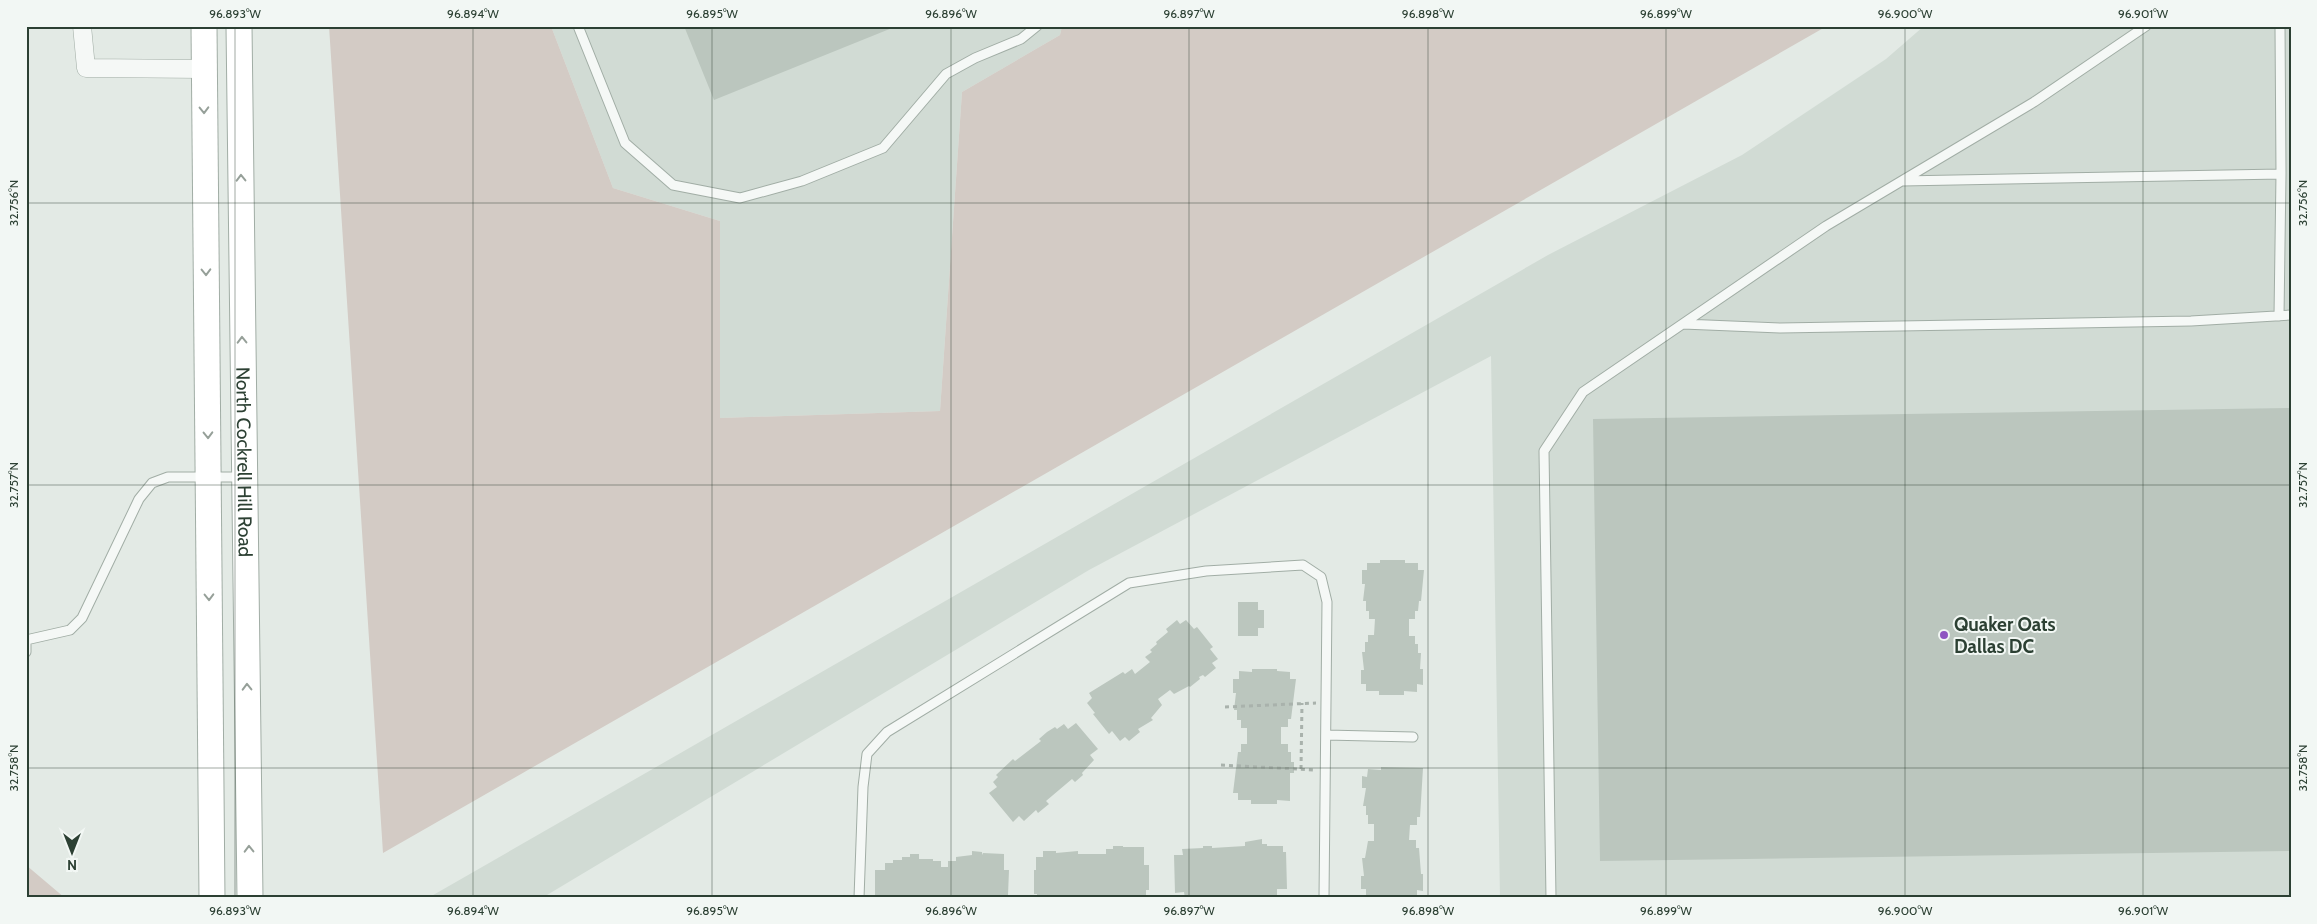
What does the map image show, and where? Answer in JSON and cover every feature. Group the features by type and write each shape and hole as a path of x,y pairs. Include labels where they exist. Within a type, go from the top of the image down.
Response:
{"main road":[{"name":"North Cockrell Hill Road","path":"204,26 212,898"},
{"name":"North Cockrell Hill Road","path":"239,26 250,898"}],"street":[{"path":"82,26 86,68 204,68"}],"lane":[{"path":"578,26 625,143 673,184 740,198 802,181 882,148 946,74 975,58 1021,39 1037,26"},
{"path":"1551,898 1544,451 1583,392 1826,226 2034,102 2146,26"},
{"path":"2279,316 2281,174 2280,26"},
{"path":"1902,181 2281,174"},
{"path":"1682,324 1780,328 2191,321 2291,315"},
{"path":"26,652 26,640 70,630 82,618 139,499 152,483 168,477 244,477"},
{"path":"859,898 862,787 867,754 887,732 1129,583 1206,571 1303,565 1321,577 1327,602 1324,898"},
{"path":"1326,735 1413,737"}],"path":[{"path":"1225,707 1326,702"},
{"path":"1301,769 1302,703"},
{"path":"1221,766 1326,771"}],"shaded area":[{"path":"329,26 551,26 613,188 720,221 720,418 940,411 962,92 1060,35 1062,26 1827,26 383,853"},
{"path":"551,26 1062,26 1060,35 962,92 940,411 720,418 720,221 613,188"},
{"path":"1924,26 2291,26 2291,898 1500,898 1491,356 1089,570 542,898 428,898 1548,255 1742,155 1886,59"},
{"path":"26,865 65,898 26,898"}],"building":[{"path":"684,26 897,26 714,100"},
{"name":"Quaker Oats Dallas DC","path":"2291,408 2291,851 1600,861 1593,419"},
{"path":"1380,560 1405,560 1405,563 1418,563 1418,570 1424,570 1421,601 1419,601 1418,611 1415,611 1415,619 1409,619 1409,636 1415,636 1415,644 1418,644 1418,653 1421,653 1420,669 1423,669 1423,685 1417,684 1417,692 1404,691 1404,695 1379,695 1379,691 1366,691 1366,684 1361,684 1361,670 1364,670 1362,652 1365,652 1365,642 1368,642 1368,635 1374,635 1375,619 1369,619 1369,611 1366,611 1366,601 1363,601 1365,584 1362,584 1362,570 1367,570 1367,563 1380,563"},
{"path":"1238,602 1258,602 1258,610 1264,610 1264,628 1258,628 1258,636 1238,636"},
{"path":"1177,620 1180,624 1186,620 1194,629 1197,627 1213,647 1210,649 1218,659 1212,663 1216,668 1205,677 1203,675 1199,677 1200,679 1190,687 1174,694 1170,690 1158,699 1162,705 1151,718 1153,720 1138,729 1140,732 1129,741 1125,737 1120,741 1112,731 1109,734 1093,714 1095,713 1087,703 1092,698 1089,693 1123,672 1125,674 1132,669 1135,674 1150,662 1145,657 1152,652 1150,650 1157,644 1156,642 1168,632 1166,629"},
{"path":"1252,669 1277,669 1277,671 1290,672 1290,679 1296,679 1291,719 1288,719 1288,727 1281,727 1281,744 1288,744 1288,752 1291,752 1291,762 1294,762 1294,773 1290,773 1290,801 1277,800 1277,804 1251,804 1251,800 1238,800 1238,793 1233,793 1238,752 1241,752 1241,744 1247,744 1247,728 1241,728 1241,720 1237,720 1237,710 1234,710 1236,693 1233,693 1233,679 1239,679 1239,671 1252,672"},
{"path":"1076,723 1098,749 1090,755 1094,760 1082,773 1083,775 1075,782 1072,779 1046,801 1049,804 1038,813 1036,810 1024,821 1019,816 1013,822 989,793 997,787 993,782 998,777 996,775 1013,759 1015,761 1041,741 1039,739 1047,732 1055,727 1057,729 1064,724 1068,729"},
{"path":"1381,767 1423,768 1420,817 1417,817 1417,825 1410,825 1409,840 1416,840 1416,848 1419,848 1421,874 1423,874 1423,891 1417,890 1417,898 1366,896 1366,889 1361,889 1361,876 1364,876 1362,858 1365,858 1368,841 1374,841 1374,824 1368,824 1366,806 1363,806 1366,788 1362,788 1362,776 1367,777 1368,769 1381,770"},
{"path":"1262,839 1262,844 1267,844 1267,846 1283,846 1283,852 1286,852 1287,889 1277,889 1277,896 1269,896 1269,898 1185,898 1184,892 1175,893 1174,855 1183,855 1182,849 1203,848 1203,846 1212,846 1212,848 1245,846 1245,842"},
{"path":"1113,846 1144,847 1144,865 1149,865 1149,890 1146,890 1146,898 1037,898 1037,894 1034,894 1036,857 1043,857 1043,851 1056,851 1056,853 1078,851 1078,854 1106,854 1106,849 1113,849"},
{"path":"972,851 982,852 982,855 983,853 1004,854 1004,870 1009,870 1008,895 1006,895 1006,898 875,898 875,870 885,870 885,863 893,863 893,860 902,860 902,857 910,857 910,854 919,854 919,859 941,861 941,867 948,867 948,861 956,861 956,857 972,855"}],"place":[{"name":"Quaker Oats Dallas DC","path":"1944,635"}]}
